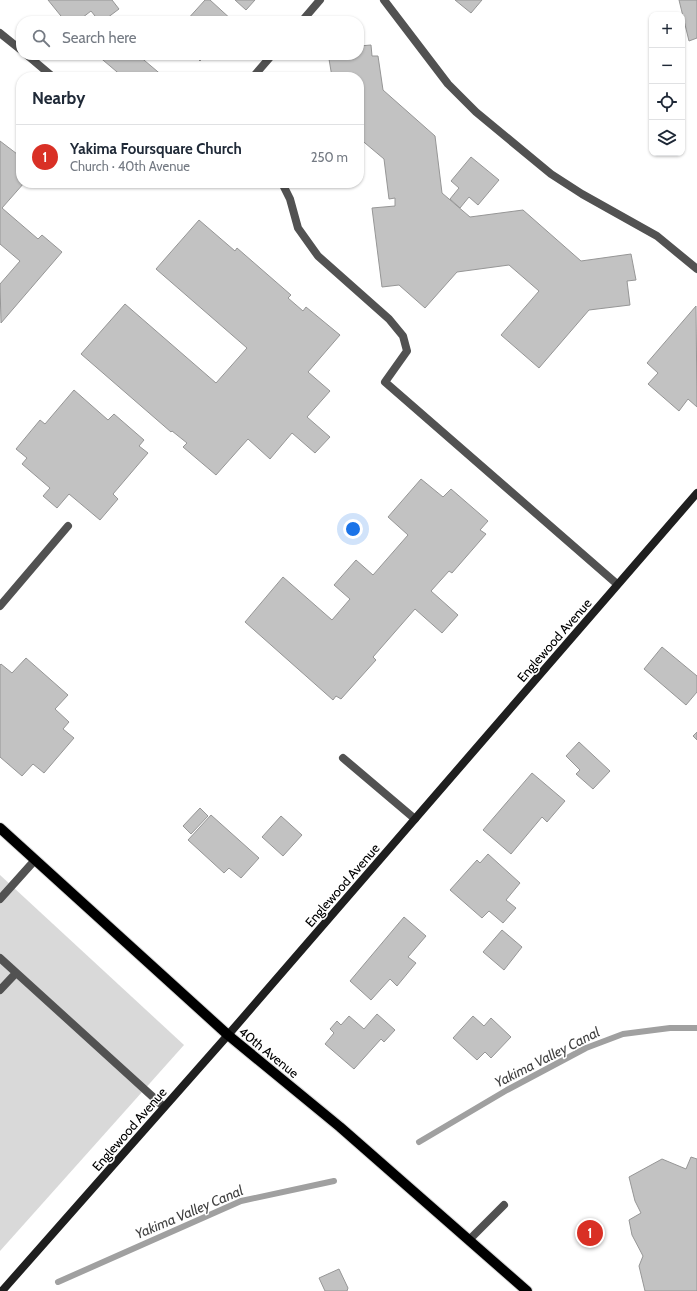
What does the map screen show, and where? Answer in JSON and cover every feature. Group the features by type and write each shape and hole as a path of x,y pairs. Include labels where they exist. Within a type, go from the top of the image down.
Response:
{"main road":[{"name":"40th Avenue","path":"0,828 228,1035 340,1127 527,1291"}],"street":[{"path":"306,16 320,0"},
{"path":"384,0 448,84 476,112 551,174 582,194 657,236 697,269"},
{"path":"0,33 16,46"},
{"path":"33,60 48,72"},
{"path":"257,72 268,60"},
{"path":"284,188 290,199 298,228 318,256 389,319 403,336 407,351 385,382 617,584"},
{"name":"Englewood Avenue","path":"2,1291 228,1035 697,493"},
{"path":"0,606 68,526"},
{"path":"342,758 415,819"},
{"path":"0,899 35,860"},
{"path":"0,958 164,1107"},
{"path":"0,990 16,972"},
{"path":"469,1240 504,1205"}],"shaded area":[{"path":"0,875 184,1045 0,1251"}],"building":[{"path":"48,0 112,0 119,9 110,16 95,16 91,11 84,16 61,16"},
{"path":"205,0 210,0 228,16 191,16"},
{"path":"235,0 255,0 246,10"},
{"path":"455,0 482,0 471,13"},
{"path":"679,0 697,0 697,38 689,41 685,25 685,12 682,12"},
{"path":"371,45 372,56 378,56 383,90 435,136 442,193 470,217 523,210 581,261 631,254 636,280 627,281 630,305 589,310 539,368 501,335 539,291 509,265 457,272 425,308 399,285 382,287 372,208 395,206 395,198 389,199 384,159 364,142 364,72 331,72 329,60 364,60 364,46"},
{"path":"103,60 144,60 158,72 117,72"},
{"path":"0,141 16,153 16,188 20,188 2,208 38,239 42,235 62,252 1,323 0,284 20,261 0,244"},
{"path":"471,157 499,180 478,205 469,197 460,208 450,199 459,188 451,181"},
{"path":"199,220 235,251 237,248 291,295 288,298 303,311 306,307 340,335 308,372 330,391 307,417 330,437 315,453 292,433 270,459 248,439 216,475 183,447 187,443 172,431 171,432 81,354 125,304 216,383 247,348 156,269"},
{"path":"696,306 697,407 688,399 679,411 648,384 658,373 647,363"},
{"path":"74,390 108,420 114,414 144,440 139,446 148,453 113,494 118,499 100,520 69,494 57,508 43,496 50,488 22,464 27,458 16,449 40,420 45,424"},
{"path":"421,479 443,497 451,489 488,521 480,530 486,534 452,573 449,571 431,591 458,615 442,633 415,609 373,657 376,660 341,699 336,696 333,700 245,622 283,577 332,620 350,599 334,585 356,560 373,575 408,535 388,517"},
{"path":"662,647 697,676 697,692 686,705 644,669"},
{"path":"26,658 68,695 55,709 69,722 63,729 74,738 44,773 33,764 22,776 0,757 0,665 1,664 12,673"},
{"path":"697,732 697,740 693,736"},
{"path":"579,742 610,771 593,789 576,774 580,770 566,756"},
{"path":"532,773 565,801 547,822 542,817 511,854 483,830"},
{"path":"200,808 208,816 191,834 183,826"},
{"path":"211,815 259,858 241,878 229,868 224,873 188,840"},
{"path":"281,816 302,835 283,856 262,837"},
{"path":"488,854 520,883 506,900 516,908 503,923 489,911 482,918 450,890 477,860 480,863"},
{"path":"404,917 426,936 408,957 416,963 397,986 390,979 371,1000 350,981"},
{"path":"502,930 522,947 504,970 483,952"},
{"path":"377,1014 395,1030 384,1042 381,1039 354,1069 325,1044 334,1033 330,1029 337,1021 341,1025 349,1016 364,1029"},
{"path":"473,1016 484,1026 491,1018 511,1037 491,1058 485,1052 477,1060 453,1038"},
{"path":"691,1157 697,1159 697,1291 645,1291 639,1266 643,1256 632,1235 629,1220 641,1213 635,1201 629,1177 662,1159 686,1169"},
{"path":"339,1269 348,1288 347,1291 325,1291 319,1278"}],"waterway":[{"name":"Yakima Valley Canal","path":"419,1142 507,1090 586,1048 623,1034 670,1028 697,1028"},
{"name":"Yakima Valley Canal","path":"58,1282 241,1201 334,1181"}],"place":[{"name":"Yakima Foursquare Church","path":"590,1233"}]}
